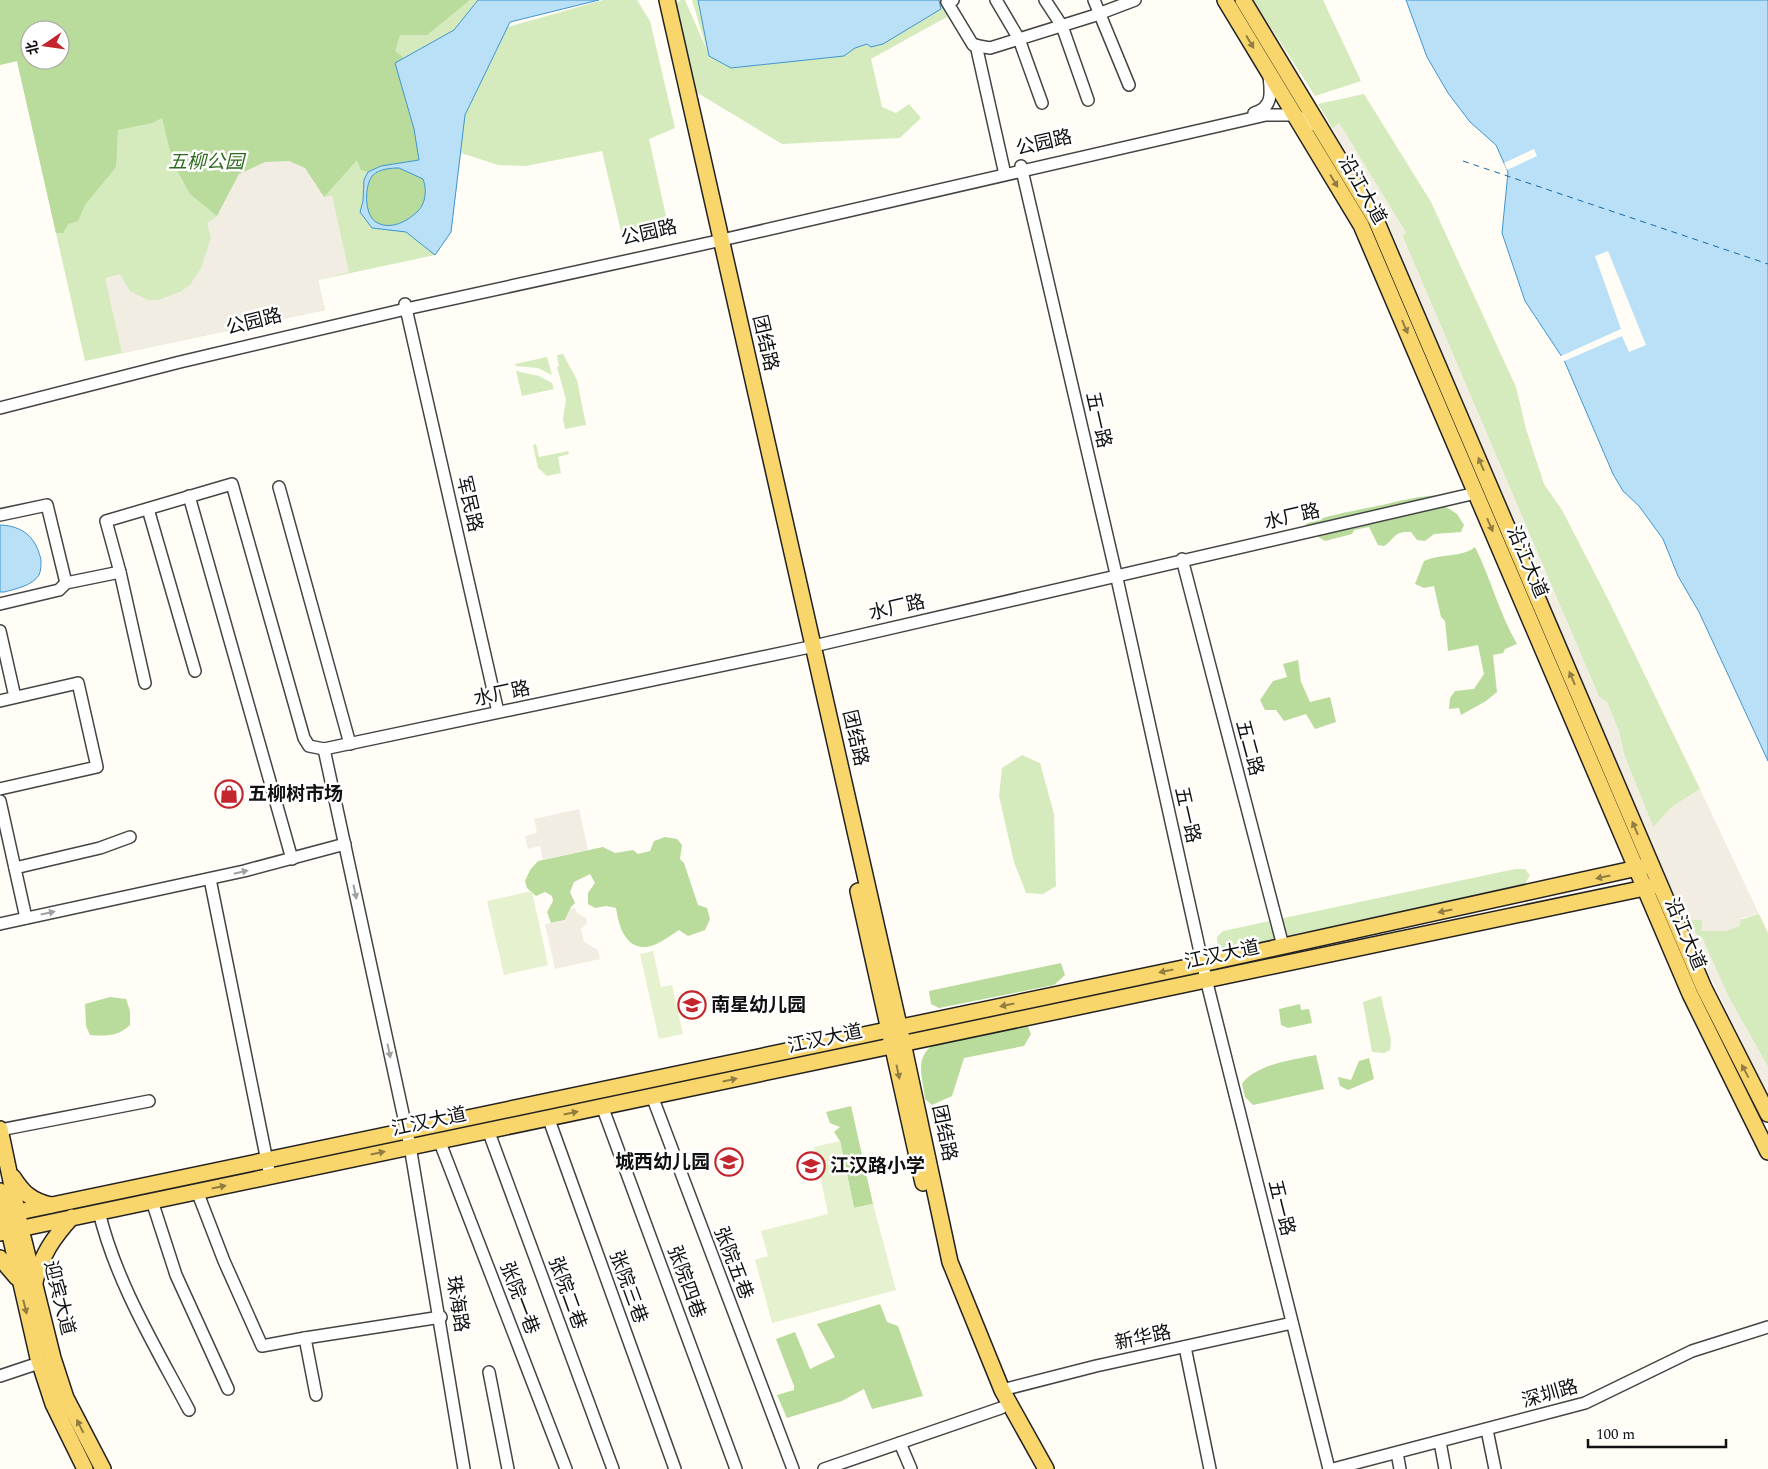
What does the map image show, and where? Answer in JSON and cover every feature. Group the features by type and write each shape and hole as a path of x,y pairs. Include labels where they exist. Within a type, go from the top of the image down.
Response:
{"main road":[{"name":"团结路","path":"658,0 716,238 894,1028 950,1262 1002,1390 1046,1469"},
{"name":"团结路","path":"667,0 716,238"},
{"name":"沿江大道","path":"1225,0 1361,225 1693,1002 1768,1152"},
{"name":"沿江大道","path":"1243,0 1376,220 1659,885 1718,1018 1768,1114"},
{"name":"江汉大道","path":"10,1231 197,1191 247,1173 267,1161 286,1165 412,1145 898,1044 1204,971 1283,946 1636,870 1651,865"},
{"name":"江汉大道","path":"8,1214 247,1173 270,1176 286,1165 406,1130 894,1028 1659,885"},
{"name":"团结路","path":"898,1044 942,1265 1003,1410 1036,1469"},
{"name":"迎宾大道","path":"0,1130 9,1171 8,1214 18,1279 39,1363 53,1404 85,1469"},
{"path":"9,1171 22,1191 38,1202 52,1205"},
{"name":"迎宾大道","path":"0,1191 8,1214"},
{"path":"34,1286 38,1267 51,1241 72,1218"},
{"name":"迎宾大道","path":"10,1231 34,1286 66,1398 103,1469"},
{"path":"0,1258 18,1279"}],"street":[{"path":"954,0 948,2 974,45 990,48 1062,26 1135,0"},
{"path":"996,0 1019,39 1042,103"},
{"path":"1045,0 1062,26 1088,100"},
{"path":"1094,0 1101,13 1129,85"},
{"path":"976,45 1004,170"},
{"name":"公园路","path":"0,401 1257,113 1265,108 1270,101 1267,70"},
{"path":"716,238 1021,168 1266,115 1294,115 1313,122 1320,127"},
{"name":"五一路","path":"1021,168 1116,574 1204,971 1329,1469"},
{"path":"0,408 405,307"},
{"name":"军民路","path":"405,307 498,712"},
{"path":"145,683 120,572 106,521 232,484 304,738 309,746 324,749"},
{"path":"279,487 350,744"},
{"name":"水厂路","path":"324,749 809,647 1116,574 1476,493"},
{"path":"189,496 292,859"},
{"path":"0,515 47,504 66,583"},
{"path":"148,509 195,671"},
{"name":"五二路","path":"1182,559 1283,946"},
{"path":"0,604 59,590 66,583 120,572"},
{"path":"0,631 15,697"},
{"path":"0,701 78,683 97,767 0,789"},
{"name":"珠海路","path":"324,749 406,1130 412,1145 465,1469"},
{"path":"0,801 26,918"},
{"path":"15,868 100,848 130,837"},
{"path":"0,924 210,879 345,844"},
{"path":"210,879 270,1176"},
{"name":"张院五巷","path":"652,1096 792,1469"},
{"path":"0,1130 149,1101"},
{"name":"张院四巷","path":"602,1106 736,1469"},
{"name":"张院三巷","path":"548,1118 675,1469"},
{"name":"张院二巷","path":"487,1130 612,1469"},
{"name":"张院一巷","path":"438,1140 564,1469"},
{"path":"197,1191 224,1261 262,1346 440,1317"},
{"path":"152,1201 176,1275 228,1389"},
{"path":"99,1212 105,1237 136,1310 189,1410"},
{"name":"新华路","path":"1002,1390 1292,1323"},
{"name":"深圳路","path":"1333,1469 1585,1403 1692,1351 1768,1327"},
{"path":"305,1338 316,1395"},
{"path":"1184,1347 1210,1469"},
{"path":"0,1376 39,1363"},
{"path":"489,1372 508,1469"},
{"path":"842,1469 1003,1410"},
{"path":"1487,1430 1495,1469"},
{"path":"1440,1442 1445,1469"},
{"path":"901,1446 911,1469"},
{"path":"1397,1452 1400,1469"},
{"path":"824,1469 860,1463"}],"green space":[{"name":"五柳公园","path":"0,0 599,0 510,22 508,27 603,0 637,0 650,21 675,128 649,139 669,230 623,240 602,151 526,166 498,165 461,153 451,232 435,255 318,280 325,310 85,361 17,61 0,65"},
{"path":"0,0 470,0 427,35 400,35 395,51 404,58 395,63 414,129 419,160 389,165 368,172 361,170 357,160 324,197 305,168 239,174 217,216 190,194 173,163 162,118 152,123 118,130 116,167 85,205 78,221 68,224 63,233 56,233 17,61 0,65"},
{"path":"681,0 685,0 707,50 692,0 949,0 952,14 871,59 882,107 896,113 909,104 921,118 900,138 782,144 691,89 672,6"},
{"path":"1253,0 1323,0 1361,81 1315,96"},
{"path":"1364,94 1431,202 1516,387 1526,429 1544,484 1562,510 1609,601 1700,789 1672,807 1653,827 1624,755 1619,732 1607,702 1599,697 1402,235 1406,233 1339,123 1333,129 1318,104"},
{"path":"399,168 423,179 425,187 424,200 421,208 404,221 393,225 381,225 372,218 367,207 368,186 373,175 378,171"},
{"path":"563,354 577,380 586,425 565,429 563,419 566,399 557,367 559,366 557,355"},
{"path":"547,357 552,375 538,368 516,366 515,364"},
{"path":"516,371 539,376 552,383 554,389 522,396"},
{"path":"536,444 539,457 568,451 569,454 558,457 561,473 547,476 538,468 533,445"},
{"path":"1442,495 1446,507 1457,514 1464,525 1461,532 1434,534 1425,541 1417,540 1411,532 1405,532 1395,536 1384,546 1378,545 1369,527 1354,530 1352,534 1325,541 1304,528 1306,524 1323,518 1417,498"},
{"path":"1475,547 1517,644 1505,649 1503,653 1493,655 1497,692 1486,701 1461,715 1459,708 1449,709 1450,698 1455,691 1474,689 1484,674 1478,645 1448,651 1445,621 1441,617 1434,586 1424,588 1415,584 1424,561 1464,553"},
{"path":"1298,660 1301,682 1310,702 1330,697 1336,722 1315,729 1306,714 1284,721 1276,710 1265,710 1260,700 1273,681 1287,677 1283,664"},
{"path":"1022,755 1040,763 1054,814 1056,886 1043,894 1026,893 1014,862 999,796 1002,768"},
{"path":"665,837 677,839 682,845 680,859 684,863 698,905 707,908 710,919 705,930 688,936 679,930 662,941 651,946 642,947 630,942 625,936 619,923 616,908 606,906 595,908 588,904 588,893 595,883 590,874 574,882 570,892 575,903 565,920 551,923 547,912 553,901 552,896 545,892 536,896 527,888 525,881 530,870 538,861 603,847 615,853 633,850 638,854 650,851 654,841"},
{"path":"1515,869 1525,869 1530,875 1525,884 1516,890 1226,949 1222,948 1217,942 1217,937 1223,931"},
{"path":"532,891 548,965 504,975 487,901"},
{"path":"1759,914 1768,933 1768,1067 1728,996 1702,938 1698,938 1688,919 1702,920 1702,931"},
{"path":"653,951 661,987 672,985 683,1034 659,1039 640,954"},
{"path":"1061,963 1065,975 1054,985 939,1008 931,1004 929,991"},
{"path":"1381,996 1391,1040 1390,1050 1384,1053 1372,1052 1363,1002"},
{"path":"110,997 126,999 130,1011 130,1025 116,1034 90,1035 86,1026 85,1004"},
{"path":"1300,1004 1301,1010 1309,1009 1312,1023 1288,1028 1281,1025 1279,1009"},
{"path":"1027,1024 1031,1034 1024,1046 964,1058 952,1096 932,1105 925,1099 921,1072 922,1061 927,1050 933,1045 947,1040 978,1037"},
{"path":"1316,1055 1324,1089 1253,1105 1245,1097 1242,1084 1256,1072 1275,1064"},
{"path":"1369,1058 1374,1079 1348,1090 1340,1086 1338,1077 1351,1080 1359,1061"},
{"path":"851,1106 873,1204 854,1208 840,1141 834,1132 840,1127 830,1123 826,1112"},
{"path":"840,1141 854,1208 873,1204 896,1290 772,1323 755,1260 768,1256 761,1231 828,1214 814,1147"},
{"path":"880,1304 887,1322 898,1326 923,1396 872,1409 864,1389 842,1401 787,1418 777,1395 794,1390 794,1386 776,1339 795,1332 810,1369 835,1357 817,1324"}],"shaded area":[{"path":"1339,123 1406,233 1402,235 1599,697 1607,702 1619,732 1624,755 1653,827 1672,807 1700,789 1759,914 1741,918 1740,926 1726,931 1701,931 1702,920 1689,919 1698,938 1702,937 1728,996 1768,1067 1768,1095 1692,940 1390,229 1333,129"},
{"path":"289,161 305,168 324,197 332,196 349,272 318,280 325,310 122,353 105,278 120,274 130,291 148,300 158,300 180,292 190,285 201,268 211,238 207,223 217,216 239,174 265,162"},
{"path":"579,809 588,850 543,860 540,846 528,849 525,836 537,833 534,819"},
{"path":"575,908 577,913 586,918 587,923 581,929 584,942 598,950 600,959 555,969 545,924 565,920 570,909"}],"water":[{"path":"478,0 599,0 510,22 465,115 451,232 435,255 406,232 372,228 360,212 363,201 364,180 368,172 381,166 419,160 414,129 395,63 454,30","holes":["399,168 423,179 425,187 424,200 421,208 414,215 393,225 381,225 372,218 367,207 367,192 370,180 378,171"]},
{"path":"698,0 939,0 941,9 883,44 871,47 867,44 855,48 844,56 731,68 709,56"},
{"path":"1406,0 1768,0 1768,761 1699,612 1678,576 1663,539 1639,506 1623,491 1613,474 1564,360 1525,301 1502,233 1508,172 1496,145 1470,122 1448,93 1427,57"},
{"path":"0,525 22,530 27,534 36,545 41,560 40,573 36,579 23,586 4,592 0,592"}],"pier":[{"path":"1534,149 1537,156 1507,170 1504,163"},
{"path":"1608,251 1646,345 1629,352 1622,336 1562,362 1559,357 1621,329 1595,256"}],"ferry route":[{"path":"1463,161 1768,264"}],"place":[{"name":"五柳树市场","path":"229,794"},
{"name":"南星幼儿园","path":"692,1005"},
{"name":"城西幼儿园","path":"729,1162"},
{"name":"江汉路小学","path":"811,1166"}]}
